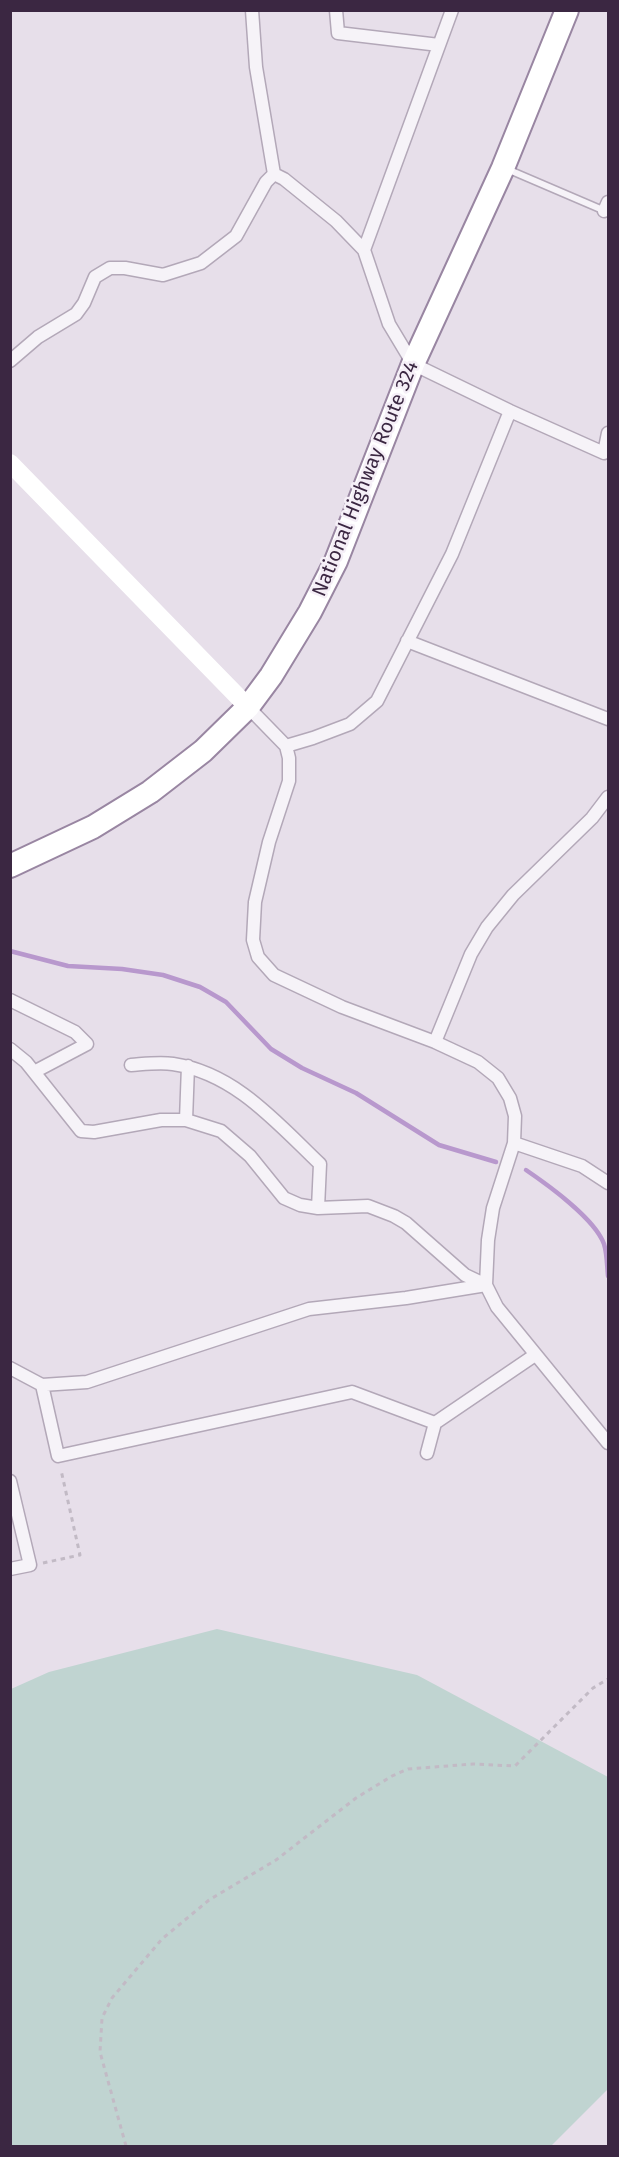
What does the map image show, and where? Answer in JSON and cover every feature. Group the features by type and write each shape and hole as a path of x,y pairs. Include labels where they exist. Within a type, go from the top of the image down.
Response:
{"highway":[{"name":"National Highway Route 324","path":"10,866 93,827 150,792 202,751 248,707 271,676 310,612 336,561 413,364 503,168 567,10"}],"street":[{"path":"252,10 256,67 274,174"},
{"path":"336,10 338,33 439,45"},
{"path":"364,250 452,10"},
{"path":"274,174 284,179 336,221 364,250 389,324 413,364 604,453 609,433"},
{"path":"10,361 38,337 76,315 95,277 110,268 125,268 163,275 201,263 236,236 266,182 274,174"},
{"path":"286,746 350,724 377,700 452,555 510,411"},
{"path":"10,463 286,746 290,758 289,781 269,842 255,902 253,940 258,957 274,975 342,1007 435,1042 478,1062 498,1078 510,1098 515,1116 514,1143 494,1208 488,1240 486,1286 497,1307 609,1443"},
{"path":"407,641 609,719"},
{"path":"435,1042 471,954 487,927 513,895 592,818 609,797"},
{"path":"10,1000 75,1032 87,1044 34,1072"},
{"path":"10,1049 26,1062 81,1131 94,1132 161,1120 186,1120 220,1131 250,1156 284,1198 300,1205 318,1208 368,1206 394,1216 406,1223 465,1275 486,1286"},
{"path":"131,1065 170,1063 188,1066 225,1081 252,1099 320,1164 318,1208"},
{"path":"186,1120 188,1066"},
{"path":"514,1143 582,1166 609,1183"},
{"path":"10,1368 42,1384 87,1382 309,1309 486,1286"},
{"path":"428,1453 435,1423 535,1355"},
{"path":"42,1384 58,1456 352,1392 435,1423"},
{"path":"10,1481 14,1508 30,1565 10,1569"}],"lane":[{"path":"503,168 607,209"}],"path":[{"path":"30,1565 80,1555 58,1456"},
{"path":"126,2146 100,2052 102,2018 112,1998 162,1939 209,1900 276,1860 356,1798 392,1776 408,1769 473,1764 515,1766 593,1688 609,1679"}],"shaded area":[{"path":"217,1629 417,1675 608,1777 608,2089 551,2146 11,2146 11,1689 49,1672"}],"waterway":[{"path":"10,951 68,966 122,969 163,975 200,987 226,1002 271,1049 302,1068 356,1093 439,1145 496,1162"},
{"path":"526,1170 570,1203 599,1234 604,1244 608,1276"}]}
